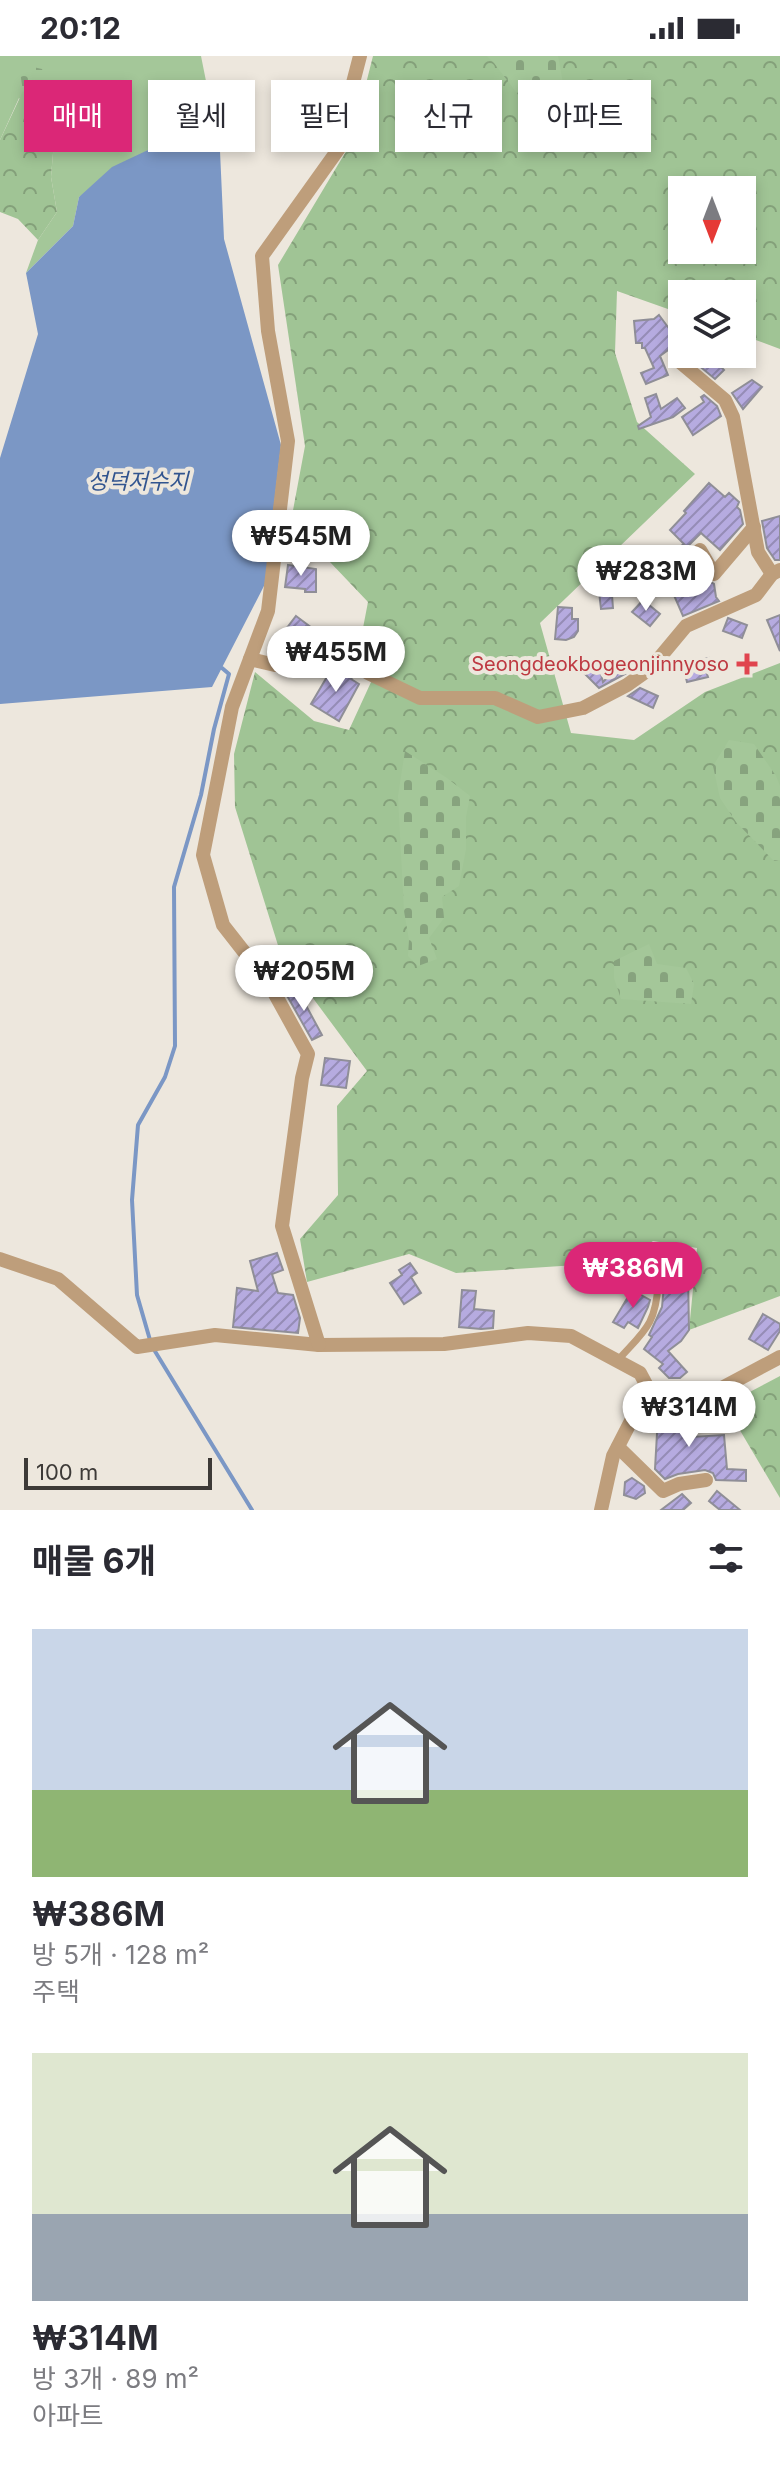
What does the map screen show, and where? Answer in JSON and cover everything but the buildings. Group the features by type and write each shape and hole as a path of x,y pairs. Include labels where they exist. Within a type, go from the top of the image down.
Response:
{"street":[{"path":"319,1345 282,1226 308,1054 270,985 223,925 203,855 232,707 268,611 288,441 268,331 262,256 340,147 360,56"},
{"path":"250,659 275,665 305,660 358,661 368,673 420,698 495,698 538,717 583,708 627,685 651,668 686,626 756,595 776,572 758,552 733,417 725,400 687,368"},
{"path":"700,550 714,574 754,527"},
{"path":"0,1259 58,1279 137,1347 215,1335 319,1345 444,1344 528,1333 571,1336 640,1373 648,1388"},
{"path":"648,1388 722,1388 780,1357"},
{"path":"601,1510 613,1456 648,1388"},
{"path":"618,1447 663,1491 679,1484 706,1480"}],"lane":[{"path":"618,1360 651,1323 658,1284"}],"green space":[{"path":"0,56 201,56 206,80 148,80 148,150 79,197 73,226 26,273 38,240 57,212 51,177 53,152 132,152 132,80 24,80 24,102 19,98 0,140"},
{"path":"373,56 780,56 780,349 756,340 756,280 668,280 668,309 617,291 615,353 637,422 695,474 540,623 571,733 634,740 705,692 780,663 780,1296 689,1330 697,1248 653,1241 622,1262 456,1273 409,1254 307,1282 300,1239 338,1195 337,1106 367,1071 281,955 235,807 234,754 255,672 314,721 349,730 383,656 362,633 368,602 291,521 305,446 278,265 346,152 379,152 379,80 367,80"},
{"path":"487,56 558,56 562,80 518,80 518,95"},
{"path":"24,65 42,69 46,80 24,80 24,92 20,72"},
{"path":"23,91 24,152 53,152 51,177 57,212 38,240 18,219 0,212 0,140"},
{"path":"729,740 754,744 776,776 780,786 780,860 774,861 736,822 720,798 713,766"},
{"path":"405,751 470,796 466,817 466,849 459,886 442,897 444,918 429,938 437,959 418,966 408,956 409,940 404,911 398,796"},
{"path":"649,944 657,964 686,968 694,984 691,1004 621,999 614,978 614,961"},
{"path":"780,1376 780,1498 725,1405"}],"water":[{"name":"성덕저수지","path":"148,150 220,152 224,239 281,445 265,584 212,687 0,704 0,458 38,334 26,273 73,226 79,197 112,167"}],"waterway":[{"path":"150,1340 137,1295 132,1200 138,1125 165,1077 175,1046 174,887 201,795 229,674 222,668"},
{"path":"153,1348 252,1510"}],"place":[{"name":"Seongdeokbogeonjinnyoso","path":"747,664"}]}
